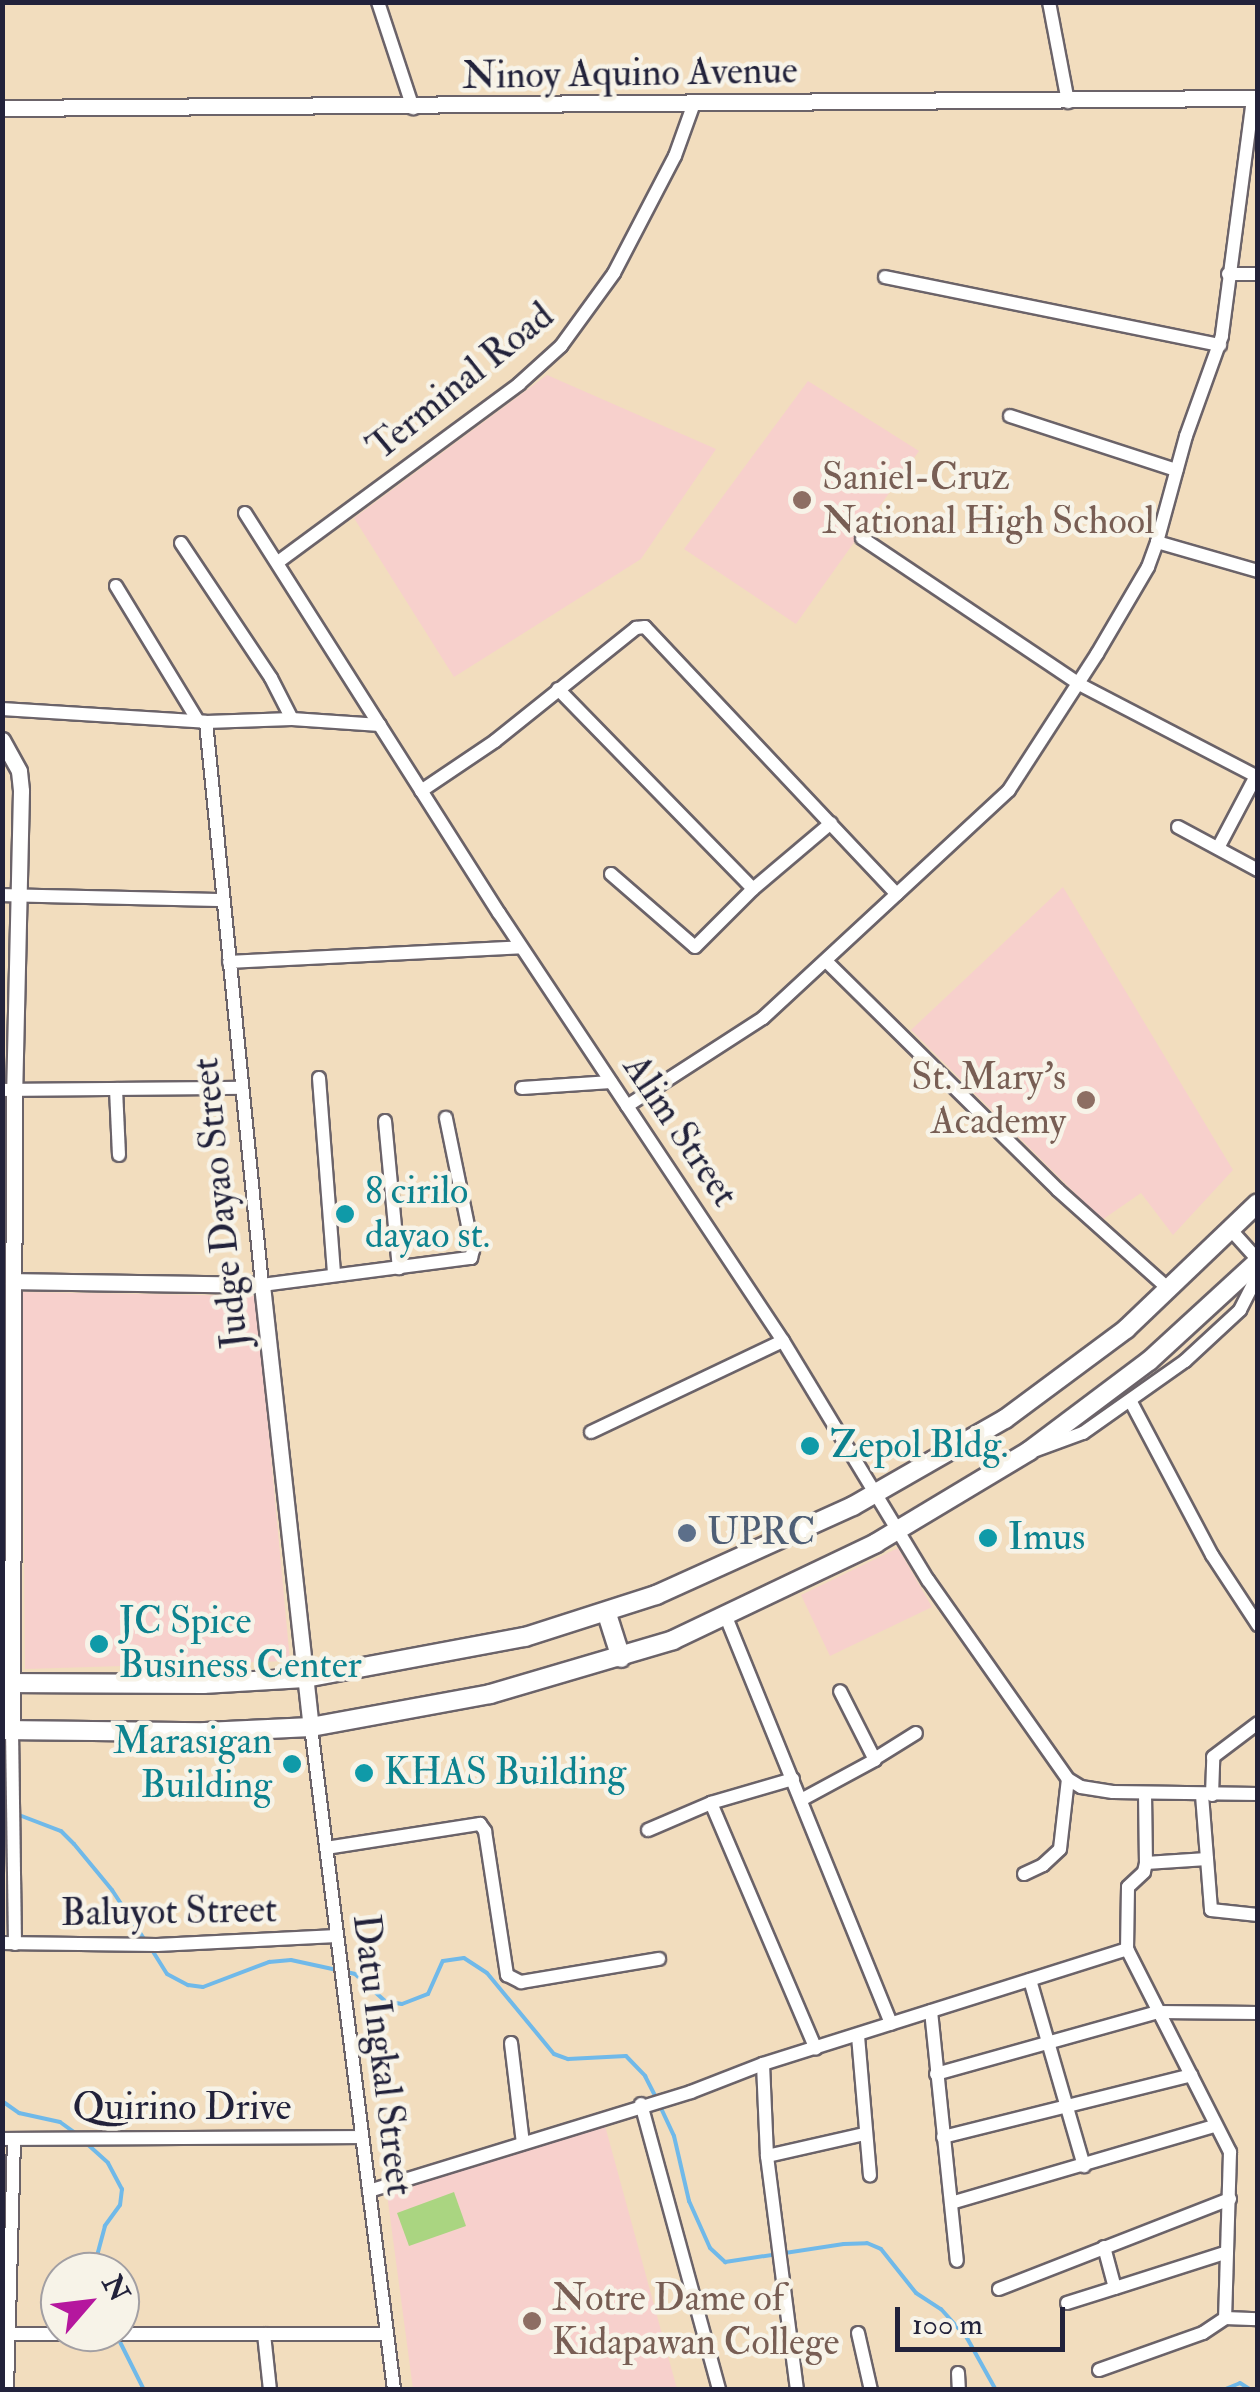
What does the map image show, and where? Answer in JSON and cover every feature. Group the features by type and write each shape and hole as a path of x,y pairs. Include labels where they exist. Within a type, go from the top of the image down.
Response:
{"highway":[{"path":"7,1683 203,1684 305,1678 479,1647 607,1614 876,1494 1005,1419 1075,1370 1170,1290 1258,1203"},
{"path":"7,1730 205,1732 311,1727 490,1694 621,1658 726,1617 899,1531 1029,1451 1149,1361 1258,1261"},
{"path":"607,1614 621,1658"}],"main road":[{"name":"Ninoy Aquino Avenue","path":"2,108 1255,99"},
{"path":"2,740 20,781 10,895 7,1730"},
{"path":"8,1281 262,1285"},
{"name":"Judge Dayao Street","path":"262,1285 311,1727"}],"street":[{"path":"378,2 413,108"},
{"path":"1049,2 1068,102"},
{"path":"627,1106 763,1018 1009,790 1079,684 1148,567 1176,470 1220,345 1255,99"},
{"name":"Terminal Road","path":"278,562 519,384 561,346 614,273 669,168 693,106"},
{"path":"1228,274 1258,274"},
{"path":"885,277 1220,345"},
{"path":"1010,416 1176,470"},
{"name":"Alim Street","path":"245,513 521,946 783,1341 978,1656 1068,1779"},
{"path":"862,538 1079,684 1257,776 1218,848"},
{"path":"1156,542 1258,571"},
{"path":"181,543 271,678 292,719"},
{"path":"116,586 202,721"},
{"path":"421,791 495,741 636,628 646,627 897,894"},
{"path":"558,689 753,889"},
{"path":"2,709 202,721 292,719 380,726"},
{"name":"Judge Dayao Street","path":"202,721 262,1285"},
{"path":"611,874 695,947 753,889 831,823"},
{"path":"1178,827 1258,870"},
{"path":"10,895 223,900"},
{"path":"229,962 521,946"},
{"path":"826,960 1058,1190 1170,1290"},
{"path":"320,1078 334,1274"},
{"path":"522,1088 611,1082"},
{"path":"8,1090 242,1088"},
{"path":"116,1089 118,1155"},
{"path":"262,1285 462,1262 472,1256 446,1118"},
{"path":"386,1121 399,1268"},
{"path":"1231,1230 1258,1261"},
{"path":"1029,1451 1074,1438 1131,1402 1228,1323 1249,1298 1258,1276"},
{"path":"591,1432 783,1341"},
{"path":"1131,1402 1212,1555 1258,1625"},
{"path":"726,1617 891,2024"},
{"path":"840,1691 876,1758"},
{"path":"1258,1723 1213,1757 1207,1794 1211,1910 1258,1915"},
{"name":"Datu Ingkal Street","path":"311,1727 394,2390"},
{"path":"7,1730 11,1798 9,1944"},
{"path":"801,1800 870,1766 876,1758 916,1733"},
{"path":"648,1830 711,1802 793,1779"},
{"path":"1024,1874 1044,1865 1060,1849 1068,1779 1095,1790 1258,1794"},
{"path":"1145,1793 1146,1864 1144,1872 1128,1887 1127,1949 1230,2152 1225,2318"},
{"path":"711,1802 816,2049"},
{"path":"326,1848 480,1824 485,1831 507,1975 521,1982 658,1959"},
{"path":"1146,1864 1208,1859"},
{"name":"Baluyot Street","path":"9,1944 133,1946 338,1936"},
{"path":"369,2191 1127,1949"},
{"path":"1030,1980 1084,2166"},
{"path":"932,2011 957,2262"},
{"path":"936,2074 1158,2012 1258,2013"},
{"path":"858,2036 870,2175"},
{"path":"511,2043 523,2143"},
{"path":"763,2064 767,2156 796,2390"},
{"path":"942,2137 1066,2103 1191,2075"},
{"path":"645,2104 719,2390"},
{"path":"951,2202 1215,2126"},
{"path":"767,2156 866,2134"},
{"name":"Quirino Drive","path":"8,2139 362,2136"},
{"path":"7,2390 8,2139"},
{"path":"999,2289 1230,2199"},
{"path":"1104,2247 1116,2288"},
{"path":"1067,2303 1225,2253"},
{"path":"1099,2370 1202,2334 1225,2318 1258,2319"},
{"path":"858,2333 871,2390"},
{"path":"6,2334 40,2334"},
{"path":"140,2334 387,2334"},
{"path":"264,2334 270,2390"},
{"path":"958,2373 959,2390"}],"shaded area":[{"path":"547,375 716,449 641,559 454,677 354,518"},
{"name":"Saniel-Cruz National High School","path":"808,381 919,451 796,624 684,549"},
{"name":"St. Mary's Academy","path":"1063,887 1233,1170 1173,1235 1141,1193 1102,1220 911,1030"},
{"path":"22,1292 256,1296 290,1661 25,1669"},
{"path":"898,1548 932,1607 830,1656 801,1595"},
{"name":"Notre Dame of Kidapawan College","path":"604,2122 677,2389 413,2389 387,2194"}],"green space":[{"path":"454,2192 466,2226 409,2246 397,2213"}],"waterway":[{"path":"19,1815 61,1831 112,1890 146,1942"},
{"path":"152,1950 167,1974 188,1985 203,1987 269,1962 291,1960 355,1974 385,2001 402,2004 428,1994 443,1961 464,1958 487,1973 554,2054 568,2059 626,2056 645,2076 656,2098"},
{"path":"2,2101 19,2113 60,2122 78,2135"},
{"path":"660,2106 674,2136 689,2201 710,2248 725,2262 844,2244 867,2243 881,2249 916,2293 941,2309 967,2338 996,2390"},
{"path":"85,2142 108,2163 122,2189 120,2205 105,2226 98,2252"},
{"path":"125,2352 144,2390"},
{"path":"1223,2390 1240,2383 1251,2390"}],"place":[{"name":"Saniel-Cruz National High School","path":"802,500"},
{"name":"St. Mary's Academy","path":"1086,1100"},
{"name":"8 cirilo dayao st.","path":"345,1214"},
{"name":"Zepol Bldg.","path":"810,1446"},
{"name":"UPRC","path":"687,1533"},
{"name":"Imus","path":"988,1538"},
{"name":"JC Spice Business Center","path":"99,1644"},
{"name":"Marasigan Building","path":"292,1764"},
{"name":"KHAS Building","path":"364,1773"},
{"name":"Notre Dame of Kidapawan College","path":"532,2321"}]}
